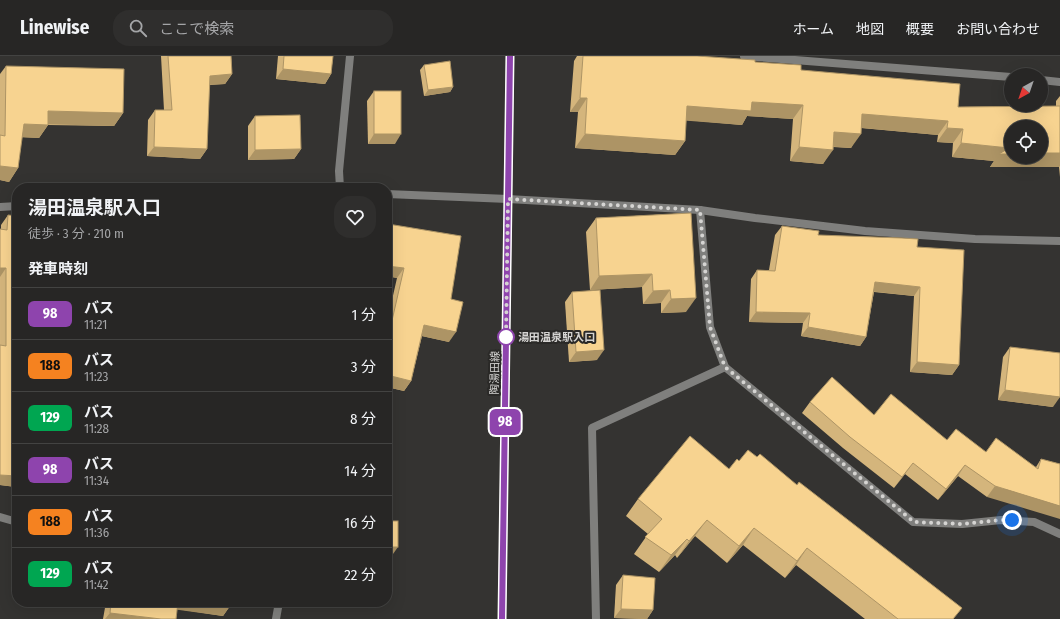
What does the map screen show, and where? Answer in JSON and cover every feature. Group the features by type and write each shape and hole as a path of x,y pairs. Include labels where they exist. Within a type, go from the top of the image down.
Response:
{"main road":[{"name":"陶湯田線","path":"502,619 510,56"}],"street":[{"path":"340,183 339,171 350,56"},
{"path":"744,56 1004,76"},
{"path":"1048,81 1060,82"},
{"path":"392,194 700,210 865,231 975,239 1060,241"},
{"path":"0,207 12,206"},
{"path":"700,210 710,327 725,367 914,522 962,524 1001,520 1034,522 1060,534"},
{"path":"596,619 592,428 725,367"},
{"path":"0,517 12,521"},
{"path":"276,619 278,607"}],"building":[{"path":"168,56 231,56 232,74 210,76 207,149 154,147 155,110 172,110"},
{"path":"284,56 333,56 331,74 283,69"},
{"path":"583,56 697,56 801,65 801,70 960,84 958,107 1004,107 1004,112 1048,112 1048,106 1060,106 1060,153 1048,153 1048,120 1004,120 1004,147 961,143 963,129 947,128 948,121 862,114 861,134 834,132 833,150 799,147 803,105 752,102 751,111 687,106 685,141 585,134 587,98 580,98"},
{"path":"450,61 453,87 428,90 424,65"},
{"path":"6,66 124,69 123,113 48,111 48,125 24,124 18,168 0,166 0,135 5,136"},
{"path":"374,91 401,91 401,134 374,134"},
{"path":"300,115 301,149 255,150 255,116"},
{"path":"691,213 696,298 671,299 670,290 653,291 652,274 599,276 596,218"},
{"path":"8,215 12,215 12,476 0,475 0,345 6,346 6,268 0,268 0,229 7,230"},
{"path":"392,225 461,236 451,299 463,302 456,332 424,325 411,381 392,376 392,320 404,268 392,267"},
{"path":"782,226 819,231 818,235 918,239 917,247 964,250 959,365 917,362 920,287 875,282 866,337 808,327 810,313 756,312 757,270 775,271"},
{"path":"600,290 604,350 576,352 572,292"},
{"path":"1010,347 1060,353 1060,397 1005,390"},
{"path":"832,377 874,415 891,394 947,440 956,429 986,452 996,438 1038,469 1041,459 1060,464 1060,506 995,486 965,465 946,489 913,463 902,477 850,437 810,402"},
{"path":"690,436 729,469 737,459 739,461 748,450 757,457 760,454 797,485 799,482 962,608 953,619 898,619 807,548 797,561 754,528 739,546 707,520 689,541 687,539 671,555 645,537 662,519 638,499"},
{"path":"392,521 398,521 398,547 392,547"},
{"path":"623,575 655,578 653,610 621,609"},
{"path":"111,607 177,607 176,619 161,619 110,613"}],"bus line":[{"name":"98","path":"502,619 510,56"}],"place":[{"name":"湯田温泉駅入口","path":"506,337"}],"route":[{"path":"506,337 506,339 508,199 700,210 710,327 725,367 914,522 962,524 1012,520"}]}
